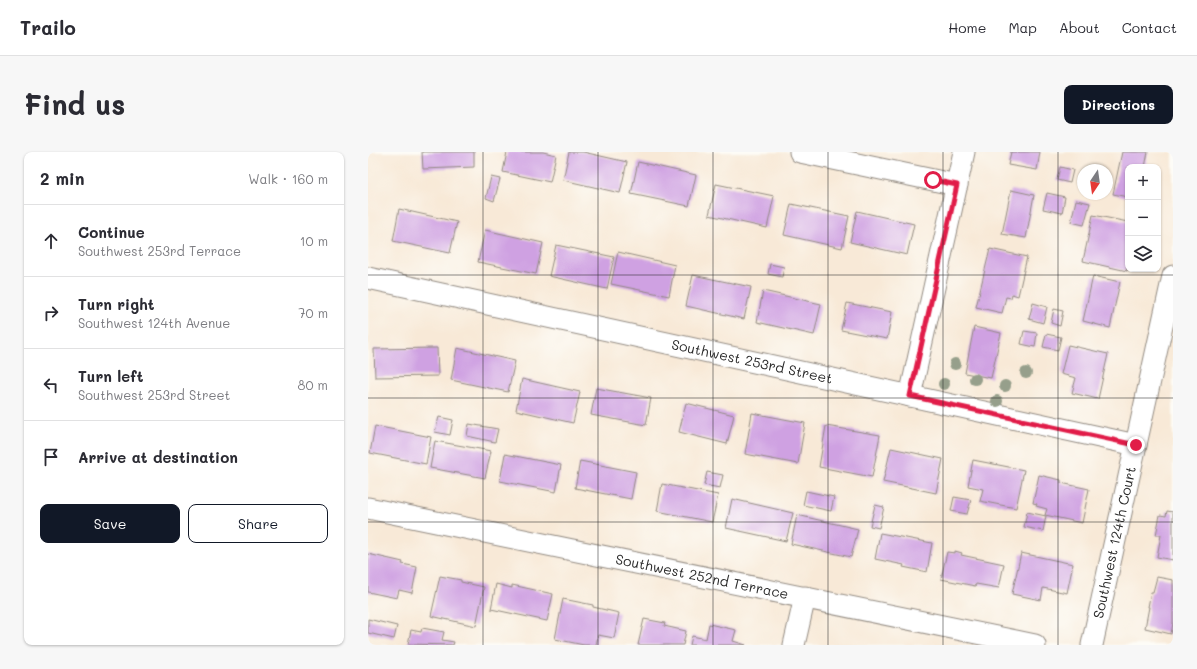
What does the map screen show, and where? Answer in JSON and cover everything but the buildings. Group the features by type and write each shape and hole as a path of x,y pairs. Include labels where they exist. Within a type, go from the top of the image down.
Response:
{"street":[{"path":"800,152 957,185"},
{"path":"910,396 964,152"},
{"name":"Southwest 124th Court","path":"1092,645 1173,276"},
{"name":"Southwest 253rd Street","path":"368,278 1136,445"},
{"name":"Southwest 252nd Terrace","path":"368,508 1035,645"},
{"path":"794,645 805,597"}],"route":[{"path":"933,180 957,185 910,396 1136,445"}]}
